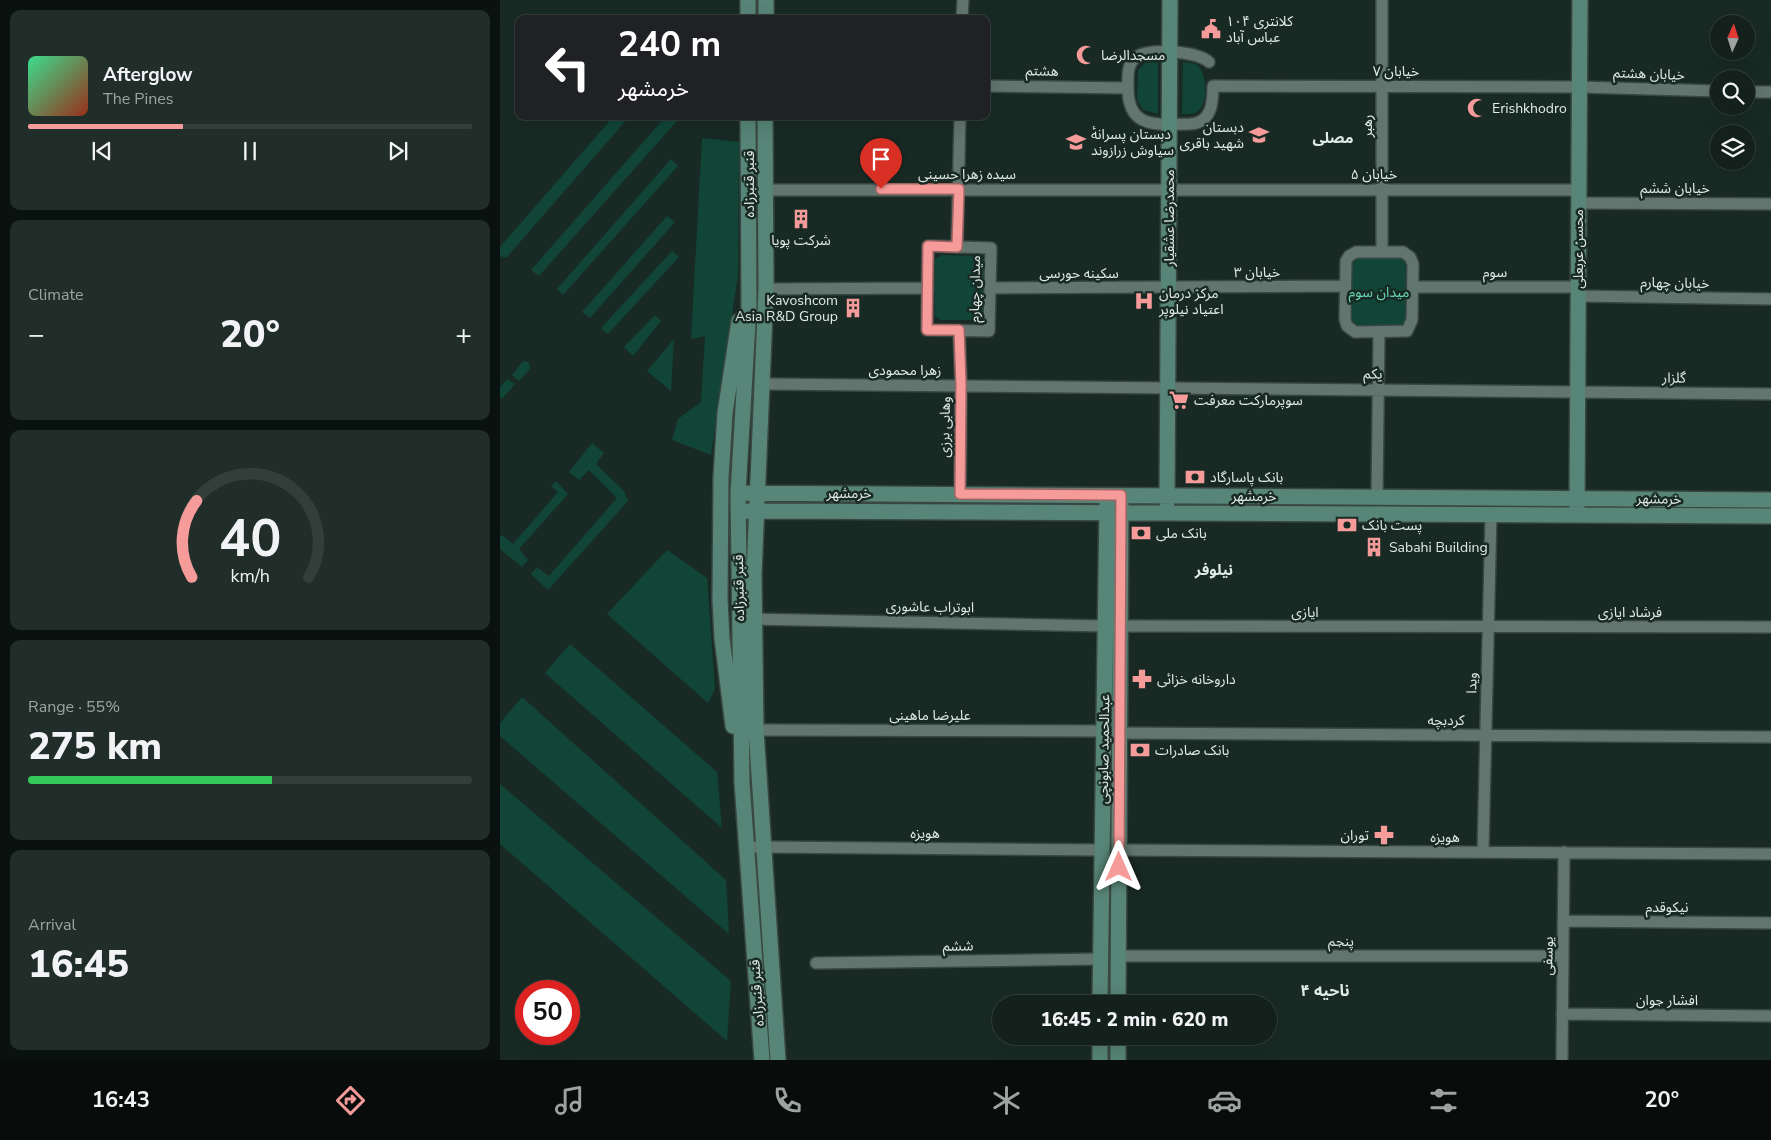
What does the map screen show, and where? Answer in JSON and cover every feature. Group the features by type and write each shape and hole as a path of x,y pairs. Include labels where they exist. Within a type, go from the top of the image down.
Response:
{"main road":[{"path":"748,0 748,15"},
{"path":"766,0 766,15"},
{"name":"محمدرضا عشقیار","path":"1167,512 1170,0"},
{"name":"محسن عربعلی","path":"1576,515 1580,0"},
{"name":"قنبر قنبرزاده","path":"748,120 749,306 738,493 742,783 756,847 778,1060"},
{"name":"قنبر قنبرزاده","path":"762,1060 756,847 754,619 766,289 766,120"},
{"path":"742,783 722,638 720,600 721,478 725,413 749,258"},
{"name":"خرمشهر","path":"738,493 1771,500"},
{"name":"عبدالحمید صابونچی","path":"1114,495 1113,626 1120,733 1118,995"},
{"name":"خرمشهر","path":"738,511 1771,516"},
{"name":"عبدالحمید صابونچی","path":"1100,995 1104,731 1113,626"},
{"path":"1102,850 1119,850"},
{"path":"1100,1045 1100,1060"},
{"path":"1118,1045 1118,1060"}],"street":[{"path":"962,15 963,0"},
{"name":"رهبر","path":"1382,0 1382,252"},
{"path":"1170,124 1149,123 1138,118 1129,107 1129,67 1134,58 1143,53 1196,54 1209,62"},
{"name":"هشتم","path":"990,86 1128,88"},
{"name":"خیابان ۷","path":"1170,124 1194,124 1206,117 1212,106 1213,86 1579,87"},
{"name":"خیابان هشتم","path":"1579,87 1710,91"},
{"path":"1755,92 1771,92"},
{"path":"957,247 960,120"},
{"name":"خیابان ۵","path":"1169,188 1382,189 1578,196"},
{"name":"سیده زهرا حسینی","path":"765,190 1169,188"},
{"name":"خیابان ششم","path":"1578,196 1771,204"},
{"name":"میدان چهارم","path":"928,246 991,248 990,288 989,331 927,330 928,246"},
{"path":"1356,252 1382,252 1403,252 1410,257 1413,264 1412,320 1410,329 1402,333 1355,332 1349,329 1345,319 1345,264 1349,256 1356,252"},
{"name":"خیابان ۳","path":"1168,287 1345,286"},
{"name":"سکینه حورسی","path":"990,288 1168,287"},
{"name":"سوم","path":"1413,287 1578,292"},
{"path":"766,289 928,288"},
{"name":"خیابان چهارم","path":"1578,292 1771,300"},
{"name":"وهابی برزی","path":"959,330 961,385 960,494"},
{"path":"1377,497 1379,332"},
{"name":"زهرا محمودی","path":"763,384 1168,386"},
{"name":"یکم","path":"1168,386 1577,391"},
{"name":"گلزار","path":"1577,391 1771,394"},
{"name":"ویدا","path":"1483,852 1491,514"},
{"name":"ابوتراب عاشوری","path":"754,619 1113,626"},
{"name":"ایازی","path":"1113,626 1489,627"},
{"name":"فرشاد ایازی","path":"1489,627 1771,627"},
{"name":"علیرضا ماهینی","path":"756,730 1104,731"},
{"name":"کردبچه","path":"1120,733 1771,737"},
{"name":"هویزه","path":"756,847 1102,850"},
{"name":"هویزه","path":"1119,850 1771,854"},
{"name":"یوسفی","path":"1562,1060 1564,852"},
{"name":"نیکوقدم","path":"1563,922 1771,923"},
{"name":"پنجم","path":"1119,956 1563,956"},
{"name":"ششم","path":"816,963 1101,959"},
{"name":"افشار جوان","path":"1562,1014 1771,1016"}],"green space":[{"path":"1146,62 1158,62 1158,114 1143,110 1137,99 1138,70"},
{"path":"1183,62 1196,64 1200,68 1204,80 1205,94 1202,107 1192,114 1182,114"},
{"path":"611,120 627,120 506,258 500,256 500,247"},
{"path":"662,120 676,120 539,276 531,270"},
{"path":"702,138 739,142 738,275 711,455 672,440 678,419 701,402 705,336 691,339"},
{"path":"671,159 678,166 563,295 557,289"},
{"path":"667,216 675,222 590,318 582,312"},
{"path":"672,251 679,257 608,334 601,328"},
{"path":"942,255 980,256 985,262 985,315 980,320 941,320 935,316 935,259"},
{"name":"میدان سوم","path":"1357,258 1402,259 1406,262 1405,325 1356,326 1351,318 1352,264"},
{"path":"655,315 661,321 633,356 624,347"},
{"path":"674,339 671,391 647,371"},
{"path":"523,361 529,362 530,369 519,381 512,375"},
{"path":"507,379 515,384 503,398 500,398 500,387"},
{"path":"592,443 604,453 596,464 624,491 628,501 548,590 531,574 537,567 549,576 617,498 589,470 579,480 569,472"},
{"path":"556,481 568,494 519,549 528,560 522,567 500,549 500,537 502,535 513,544 558,492 551,486"},
{"path":"667,550 707,578 715,689 708,703 607,614"},
{"path":"570,644 717,772 722,828 545,673"},
{"path":"522,697 726,880 729,934 500,736 500,723"},
{"path":"500,784 731,981 727,1041 500,844"}],"place":[{"name":"کلانتری ۱۰۴ عباس آباد","path":"1211,29"},
{"name":"مسجدالرضا","path":"1086,55"},
{"name":"Erishkhodro","path":"1477,108"},
{"name":"دبستان شهید باقری","path":"1259,135"},
{"name":"دبستان پسرانهٔ سیاوش زرازوند","path":"1076,142"},
{"name":"شرکت پویا","path":"801,219"},
{"name":"مرکز درمان اعتیاد نیلوپر","path":"1144,301"},
{"name":"Kavoshcom Asia R&D Group","path":"853,308"},
{"name":"سوپرمارکت معرفت","path":"1179,400"},
{"name":"بانک پاسارگاد","path":"1195,477"},
{"name":"پست بانک","path":"1347,525"},
{"name":"بانک ملی","path":"1141,533"},
{"name":"Sabahi Building","path":"1374,547"},
{"name":"داروخانه خزائی","path":"1142,679"},
{"name":"بانک صادرات","path":"1140,750"},
{"name":"توران","path":"1384,835"}],"district":[{"name":"مصلی","path":"1333,138"},
{"name":"نیلوفر","path":"1214,570"},
{"name":"ناحیه ۴","path":"1325,991"}],"route":[{"path":"881,189 959,189 957,247 928,246 927,330 959,330 961,385 960,494 1121,495 1119,867"}]}
